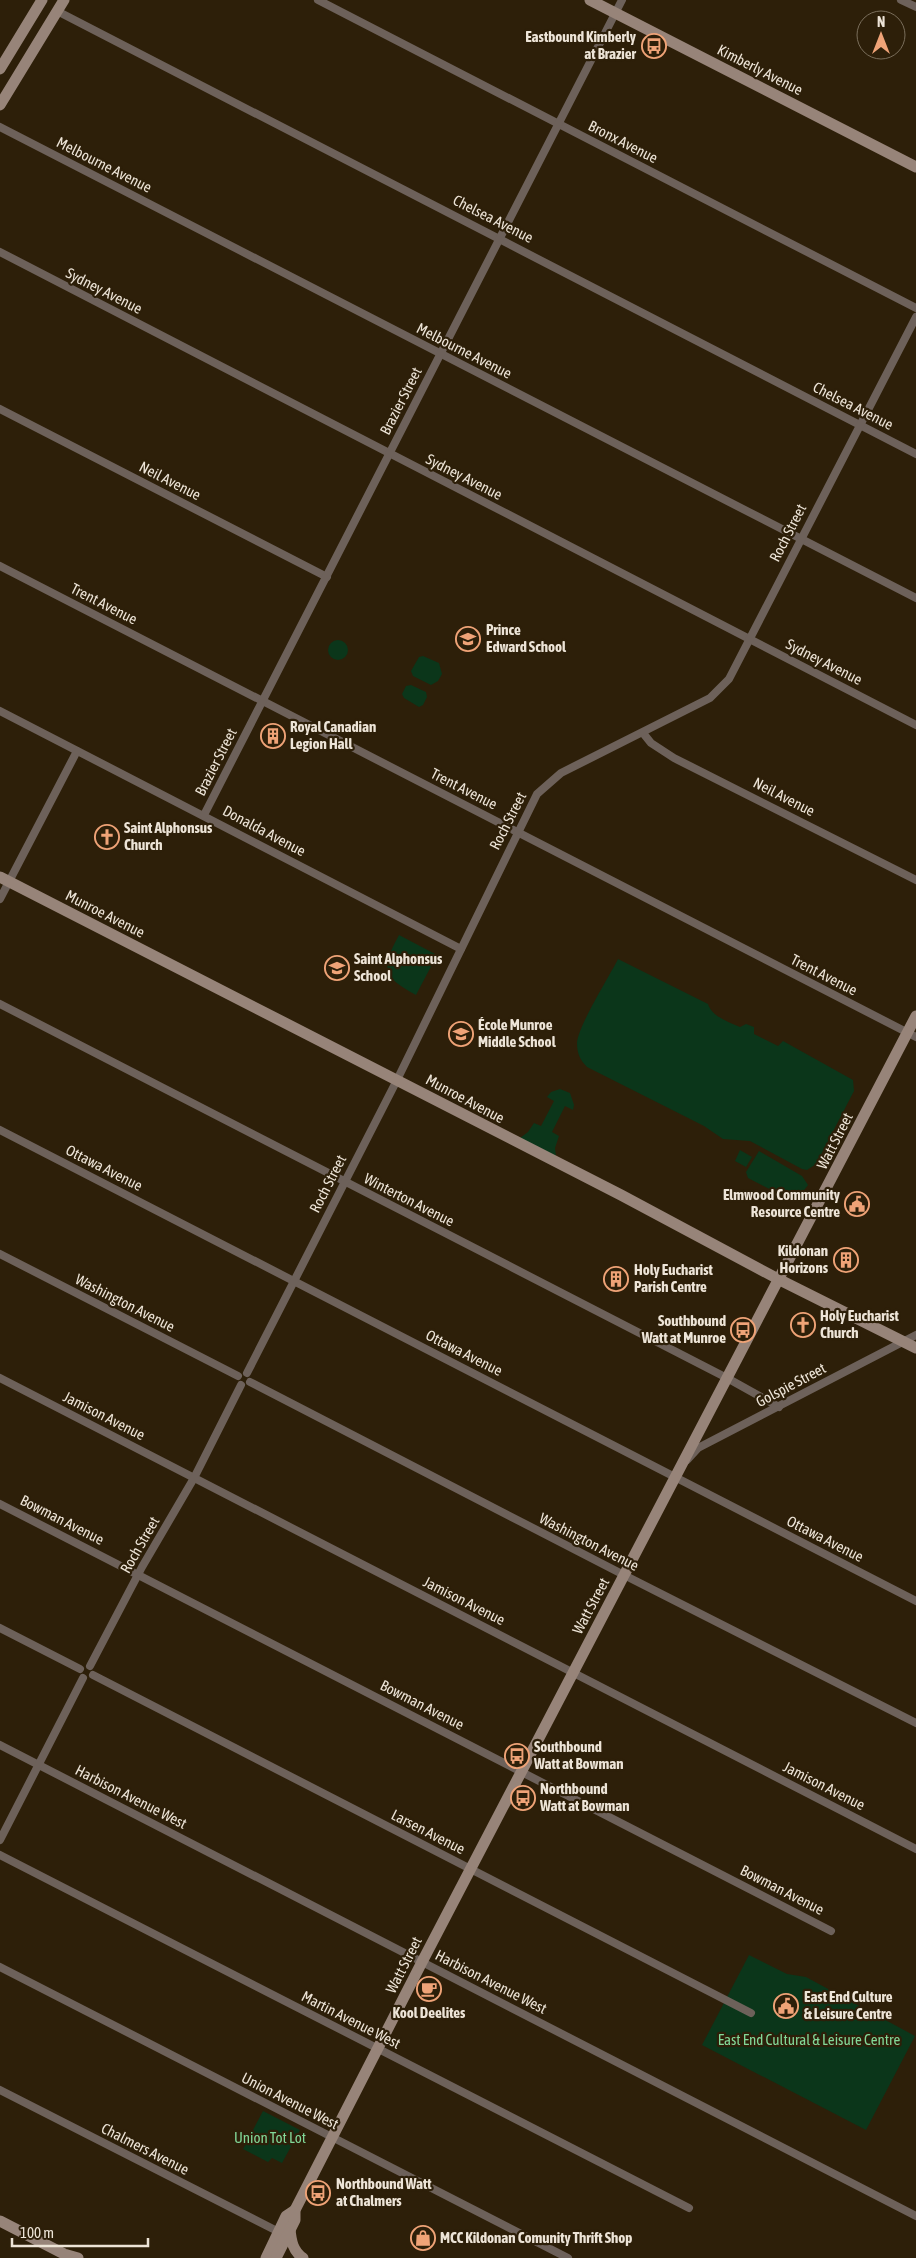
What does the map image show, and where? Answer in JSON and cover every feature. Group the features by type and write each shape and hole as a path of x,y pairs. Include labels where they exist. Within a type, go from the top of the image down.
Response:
{"main road":[{"path":"1,66 42,0"},
{"path":"0,104 64,0"},
{"name":"Kimberly Avenue","path":"590,0 916,167"},
{"name":"Munroe Avenue","path":"4,879 397,1080 780,1280 916,1348"},
{"name":"Watt Street","path":"266,2258 284,2230 295,2220 295,2210 377,2049 727,1378 912,1035 916,1016"},
{"path":"0,2221 66,2256 78,2258"},
{"path":"284,2230 298,2254 303,2258"},
{"name":"Watt Street","path":"276,2258 284,2230"}],"street":[{"name":"Bronx Avenue","path":"318,0 916,308"},
{"name":"Brazier Street","path":"204,815 622,0"},
{"path":"901,0 916,8"},
{"name":"Chelsea Avenue","path":"56,11 500,238 916,454"},
{"name":"Melbourne Avenue","path":"0,127 916,598"},
{"name":"Sydney Avenue","path":"0,252 916,725"},
{"name":"Roch Street","path":"247,1373 397,1080 537,794 546,784 561,773 710,698 723,687 750,639 916,316"},
{"name":"Neil Avenue","path":"0,409 327,577"},
{"name":"Trent Avenue","path":"0,566 912,1035"},
{"name":"Donalda Avenue","path":"0,711 461,949"},
{"name":"Neil Avenue","path":"643,733 651,743 674,758 916,880"},
{"path":"0,899 4,879 77,751"},
{"name":"Winterton Avenue","path":"0,1004 727,1378 779,1407"},
{"name":"Ottawa Avenue","path":"0,1130 916,1601"},
{"name":"Washington Avenue","path":"0,1254 238,1376"},
{"name":"Golspie Street","path":"682,1465 698,1448 916,1335"},
{"path":"243,1372 247,1373 251,1378 250,1382 245,1386 241,1385 238,1382 238,1376 243,1372"},
{"name":"Jamison Avenue","path":"0,1378 916,1849"},
{"name":"Washington Avenue","path":"250,1382 916,1723"},
{"name":"Roch Street","path":"90,1666 138,1574 194,1478 241,1385"},
{"name":"Bowman Avenue","path":"0,1504 831,1931"},
{"path":"0,1628 80,1669"},
{"path":"80,1669 85,1665 90,1666 93,1671 93,1675 89,1678 83,1678"},
{"path":"80,1669 80,1675 83,1678"},
{"name":"Larsen Avenue","path":"93,1675 751,2013"},
{"path":"0,1840 83,1678"},
{"name":"Harbison Avenue West","path":"0,1745 916,2216"},
{"name":"Martin Avenue West","path":"0,1855 689,2208"},
{"name":"Union Avenue West","path":"0,1967 568,2258"},
{"name":"Chalmers Avenue","path":"0,2090 284,2230"}],"green space":[{"path":"334,640 342,640 348,646 348,654 342,660 334,660 328,654 328,646"},
{"path":"423,656 439,663 442,674 438,681 431,685 413,676 411,671 419,657"},
{"path":"411,685 426,692 427,697 423,705 419,707 404,698 402,694 406,686"},
{"path":"399,935 437,955 416,995 396,983 388,971 389,956"},
{"path":"618,959 708,1004 717,1016 726,1021 740,1027 746,1024 754,1027 754,1034 778,1046 783,1041 853,1080 854,1091 816,1164 807,1170 802,1169 750,1141 723,1139 704,1126 587,1067 578,1053 577,1043 579,1035 588,1014"},
{"path":"560,1089 570,1093 574,1105 573,1110 565,1106 552,1132 559,1136 555,1148 556,1156 520,1138 528,1132 534,1123 541,1126 554,1101 547,1097 551,1092"},
{"path":"740,1150 752,1157 746,1167 735,1161"},
{"path":"759,1151 802,1176 808,1185 795,1202 748,1178 746,1172"},
{"name":"East End Cultural & Leisure Centre","path":"749,1955 787,1974 806,1977 915,2036 866,2130 702,2045"},
{"name":"Union Tot Lot","path":"263,2111 300,2130 282,2163 272,2158 268,2162 243,2149"}],"place":[{"name":"Eastbound Kimberly at Brazier","path":"654,46"},
{"name":"Prince Edward School","path":"468,639"},
{"name":"Royal Canadian Legion Hall","path":"273,736"},
{"name":"Saint Alphonsus Church","path":"107,837"},
{"name":"Saint Alphonsus School","path":"337,968"},
{"name":"École Munroe Middle School","path":"461,1034"},
{"name":"Elmwood Community Resource Centre","path":"857,1204"},
{"name":"Kildonan Horizons","path":"846,1260"},
{"name":"Holy Eucharist Parish Centre","path":"616,1279"},
{"name":"Holy Eucharist Church","path":"803,1325"},
{"name":"Southbound Watt at Munroe","path":"743,1330"},
{"name":"Southbound Watt at Bowman","path":"517,1756"},
{"name":"Northbound Watt at Bowman","path":"523,1798"},
{"name":"Kool Deelites","path":"429,1989"},
{"name":"East End Culture & Leisure Centre","path":"786,2006"},
{"name":"Northbound Watt at Chalmers","path":"318,2193"},
{"name":"MCC Kildonan Comunity Thrift Shop","path":"423,2238"}]}
